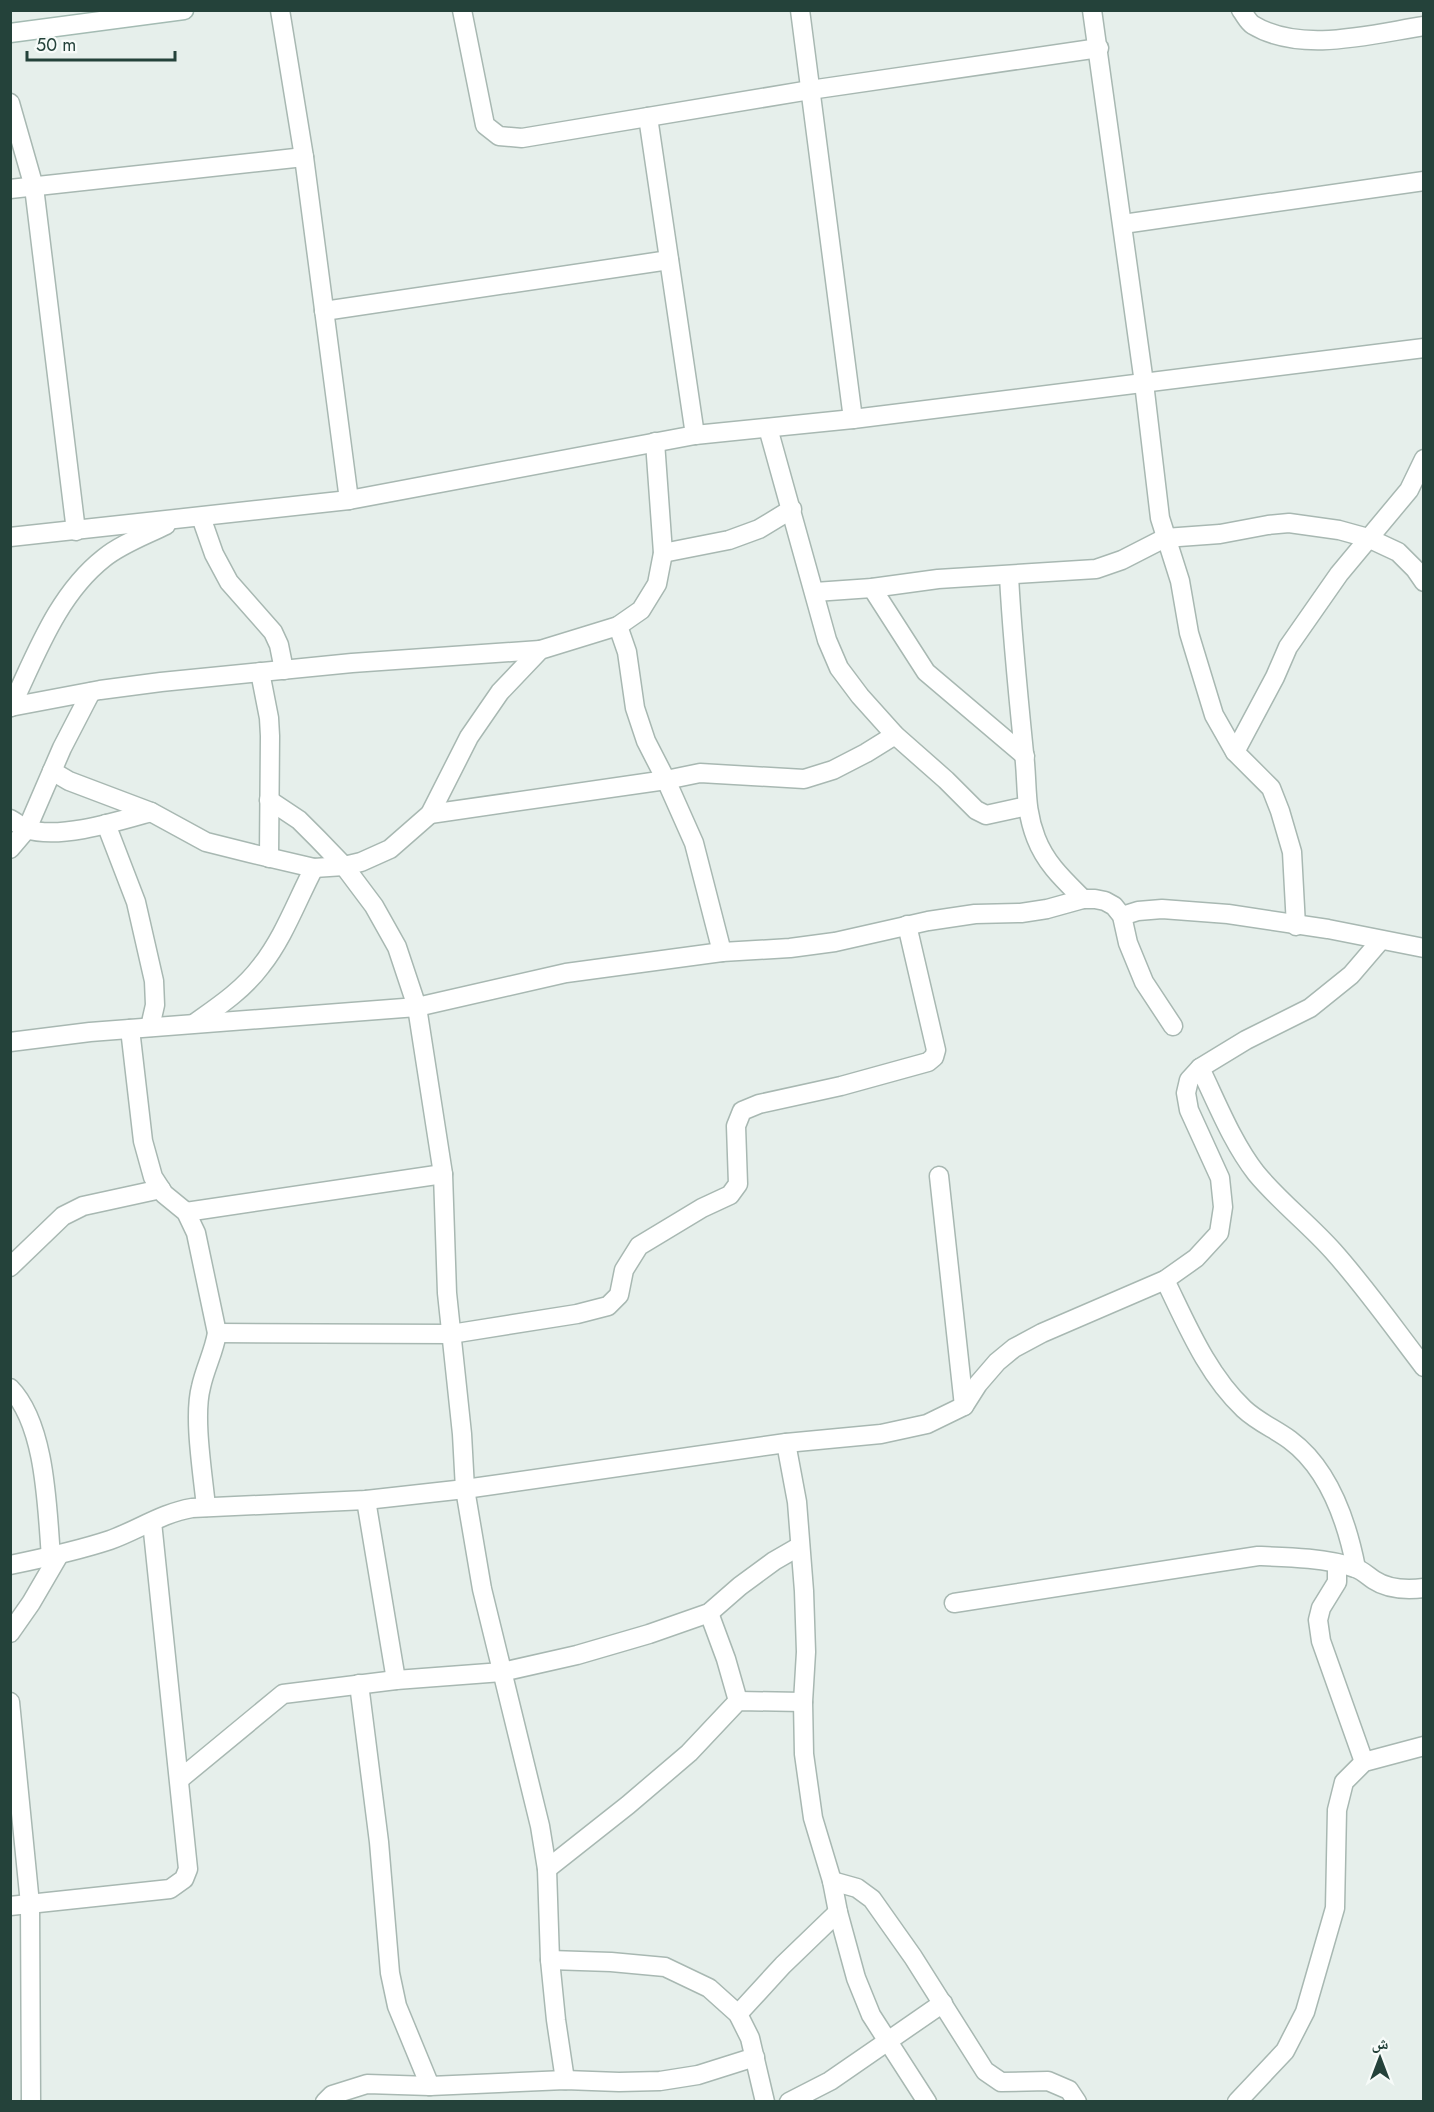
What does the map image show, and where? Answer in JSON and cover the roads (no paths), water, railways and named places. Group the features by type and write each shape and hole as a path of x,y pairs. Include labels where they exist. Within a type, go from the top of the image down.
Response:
{"street":[{"path":"10,33 128,14 184,10"},
{"path":"280,10 304,157 349,500"},
{"path":"462,10 485,126 499,136 522,138 810,90 1099,48"},
{"path":"800,10 853,419"},
{"path":"1092,10 1144,383 1156,498 1165,538 1180,581 1189,633 1214,715 1235,752 1271,788 1281,811 1292,852 1296,926"},
{"path":"1241,10 1252,24 1286,38 1332,40 1424,26"},
{"path":"10,103 34,187 76,531"},
{"path":"648,117 695,435"},
{"path":"10,189 304,157"},
{"path":"1123,224 1424,181"},
{"path":"324,311 669,260"},
{"path":"10,537 349,500 695,435 853,419 1424,348"},
{"path":"768,428 827,640 839,668 860,696 895,735 976,810 986,815 1027,806"},
{"path":"11,707 161,682 352,663 540,650 618,626 641,610 657,584 663,553 655,442"},
{"path":"1235,752 1275,677 1288,647 1311,612 1368,538 1409,490 1424,459"},
{"path":"663,553 729,540 759,529 792,509"},
{"path":"201,517 214,554 229,582 273,632 279,645 284,670"},
{"path":"11,707 57,612 76,585 105,557 177,519"},
{"path":"815,592 872,588 938,579 1096,570 1122,560 1165,538 1220,534 1289,523 1339,530 1368,538 1398,552 1424,582"},
{"path":"1008,576 1012,645 1025,756 1027,806 1037,840 1051,868 1083,899"},
{"path":"872,588 926,672 1025,756"},
{"path":"618,626 627,652 635,708 646,741 694,843 722,952"},
{"path":"52,771 69,781 152,812 206,842 314,868 362,862 390,849 430,814 469,737 500,692 540,650"},
{"path":"260,672 269,718 269,858"},
{"path":"10,849 27,829 52,771 91,692"},
{"path":"430,814 666,780 700,773 804,779 833,770 895,735"},
{"path":"269,800 299,820 344,866 374,906 397,947 417,1007 442,1174 447,1293 462,1434 465,1489 482,1589 540,1826 547,1869 550,1960 565,2080"},
{"path":"10,819 27,829 67,831 152,812"},
{"path":"106,824 136,902 154,981 155,1005 150,1027"},
{"path":"193,1024 230,999 262,965 279,938 314,868"},
{"path":"10,1041 150,1027 417,1007 566,973 722,952 824,944 907,925 975,914 1020,913 1047,909 1083,899 1105,900 1122,916 1128,943 1144,982 1173,1026"},
{"path":"1122,916 1138,911 1162,909 1251,917 1424,948"},
{"path":"217,1333 451,1334 577,1314 608,1306 619,1295 624,1270 639,1246 730,1195 738,1184 736,1126 742,1111 759,1104 882,1075 928,1062 934,1057 936,1050 907,925"},
{"path":"10,1565 55,1556 109,1540 174,1511 206,1507 366,1500 465,1489 786,1443 881,1434 927,1424 964,1406 978,1384 1014,1348 1042,1333 1165,1280 1196,1258 1219,1233 1223,1207 1220,1178 1189,1110 1185,1093 1189,1080 1200,1068 1246,1040 1310,1008 1350,975 1381,940"},
{"path":"130,1029 143,1141 153,1177 169,1200 186,1212 195,1233 217,1333 215,1347 201,1387 198,1408 206,1507"},
{"path":"1200,1068 1238,1146 1256,1173 1335,1253 1424,1367"},
{"path":"186,1212 442,1174"},
{"path":"939,1176 964,1406"},
{"path":"10,1267 63,1216 83,1206 160,1189"},
{"path":"1165,1280 1195,1341 1216,1377 1244,1409 1264,1425 1290,1440 1314,1461 1336,1502 1349,1534 1356,1568"},
{"path":"10,1388 16,1393 39,1448 44,1469 55,1556 31,1603 10,1633"},
{"path":"786,1443 796,1502 800,1546 806,1652 803,1702 804,1754 813,1818 832,1881 856,1978 871,2015 927,2102"},
{"path":"366,1500 396,1680"},
{"path":"10,1906 170,1889 184,1879 188,1869 152,1522"},
{"path":"180,1779 283,1694 396,1680 502,1672 577,1655 649,1634 709,1613 740,1586 774,1561 800,1546"},
{"path":"954,1603 1258,1556 1294,1557 1337,1564 1356,1568 1377,1582 1403,1590 1424,1588"},
{"path":"1337,1564 1336,1582 1321,1608 1318,1620 1321,1641 1364,1762"},
{"path":"709,1613 738,1701"},
{"path":"359,1684 379,1842 390,1973 397,2006 430,2086"},
{"path":"547,1869 628,1805 688,1753 738,1701 803,1702"},
{"path":"10,1702 30,1904 31,2102"},
{"path":"1237,2102 1285,2051 1305,2012 1335,1908 1336,1810 1344,1782 1364,1762 1424,1746"},
{"path":"832,1881 857,1888 872,1899 913,1956 985,2071 1001,2082 1048,2081 1069,2090 1077,2102"},
{"path":"738,2014 783,1965 838,1912"},
{"path":"550,1960 665,1967 709,1988 738,2014 750,2038 765,2102"},
{"path":"789,2102 830,2081 943,2003"},
{"path":"326,2102 332,2095 367,2084 430,2086 565,2080 660,2081 698,2075 755,2057"}]}
